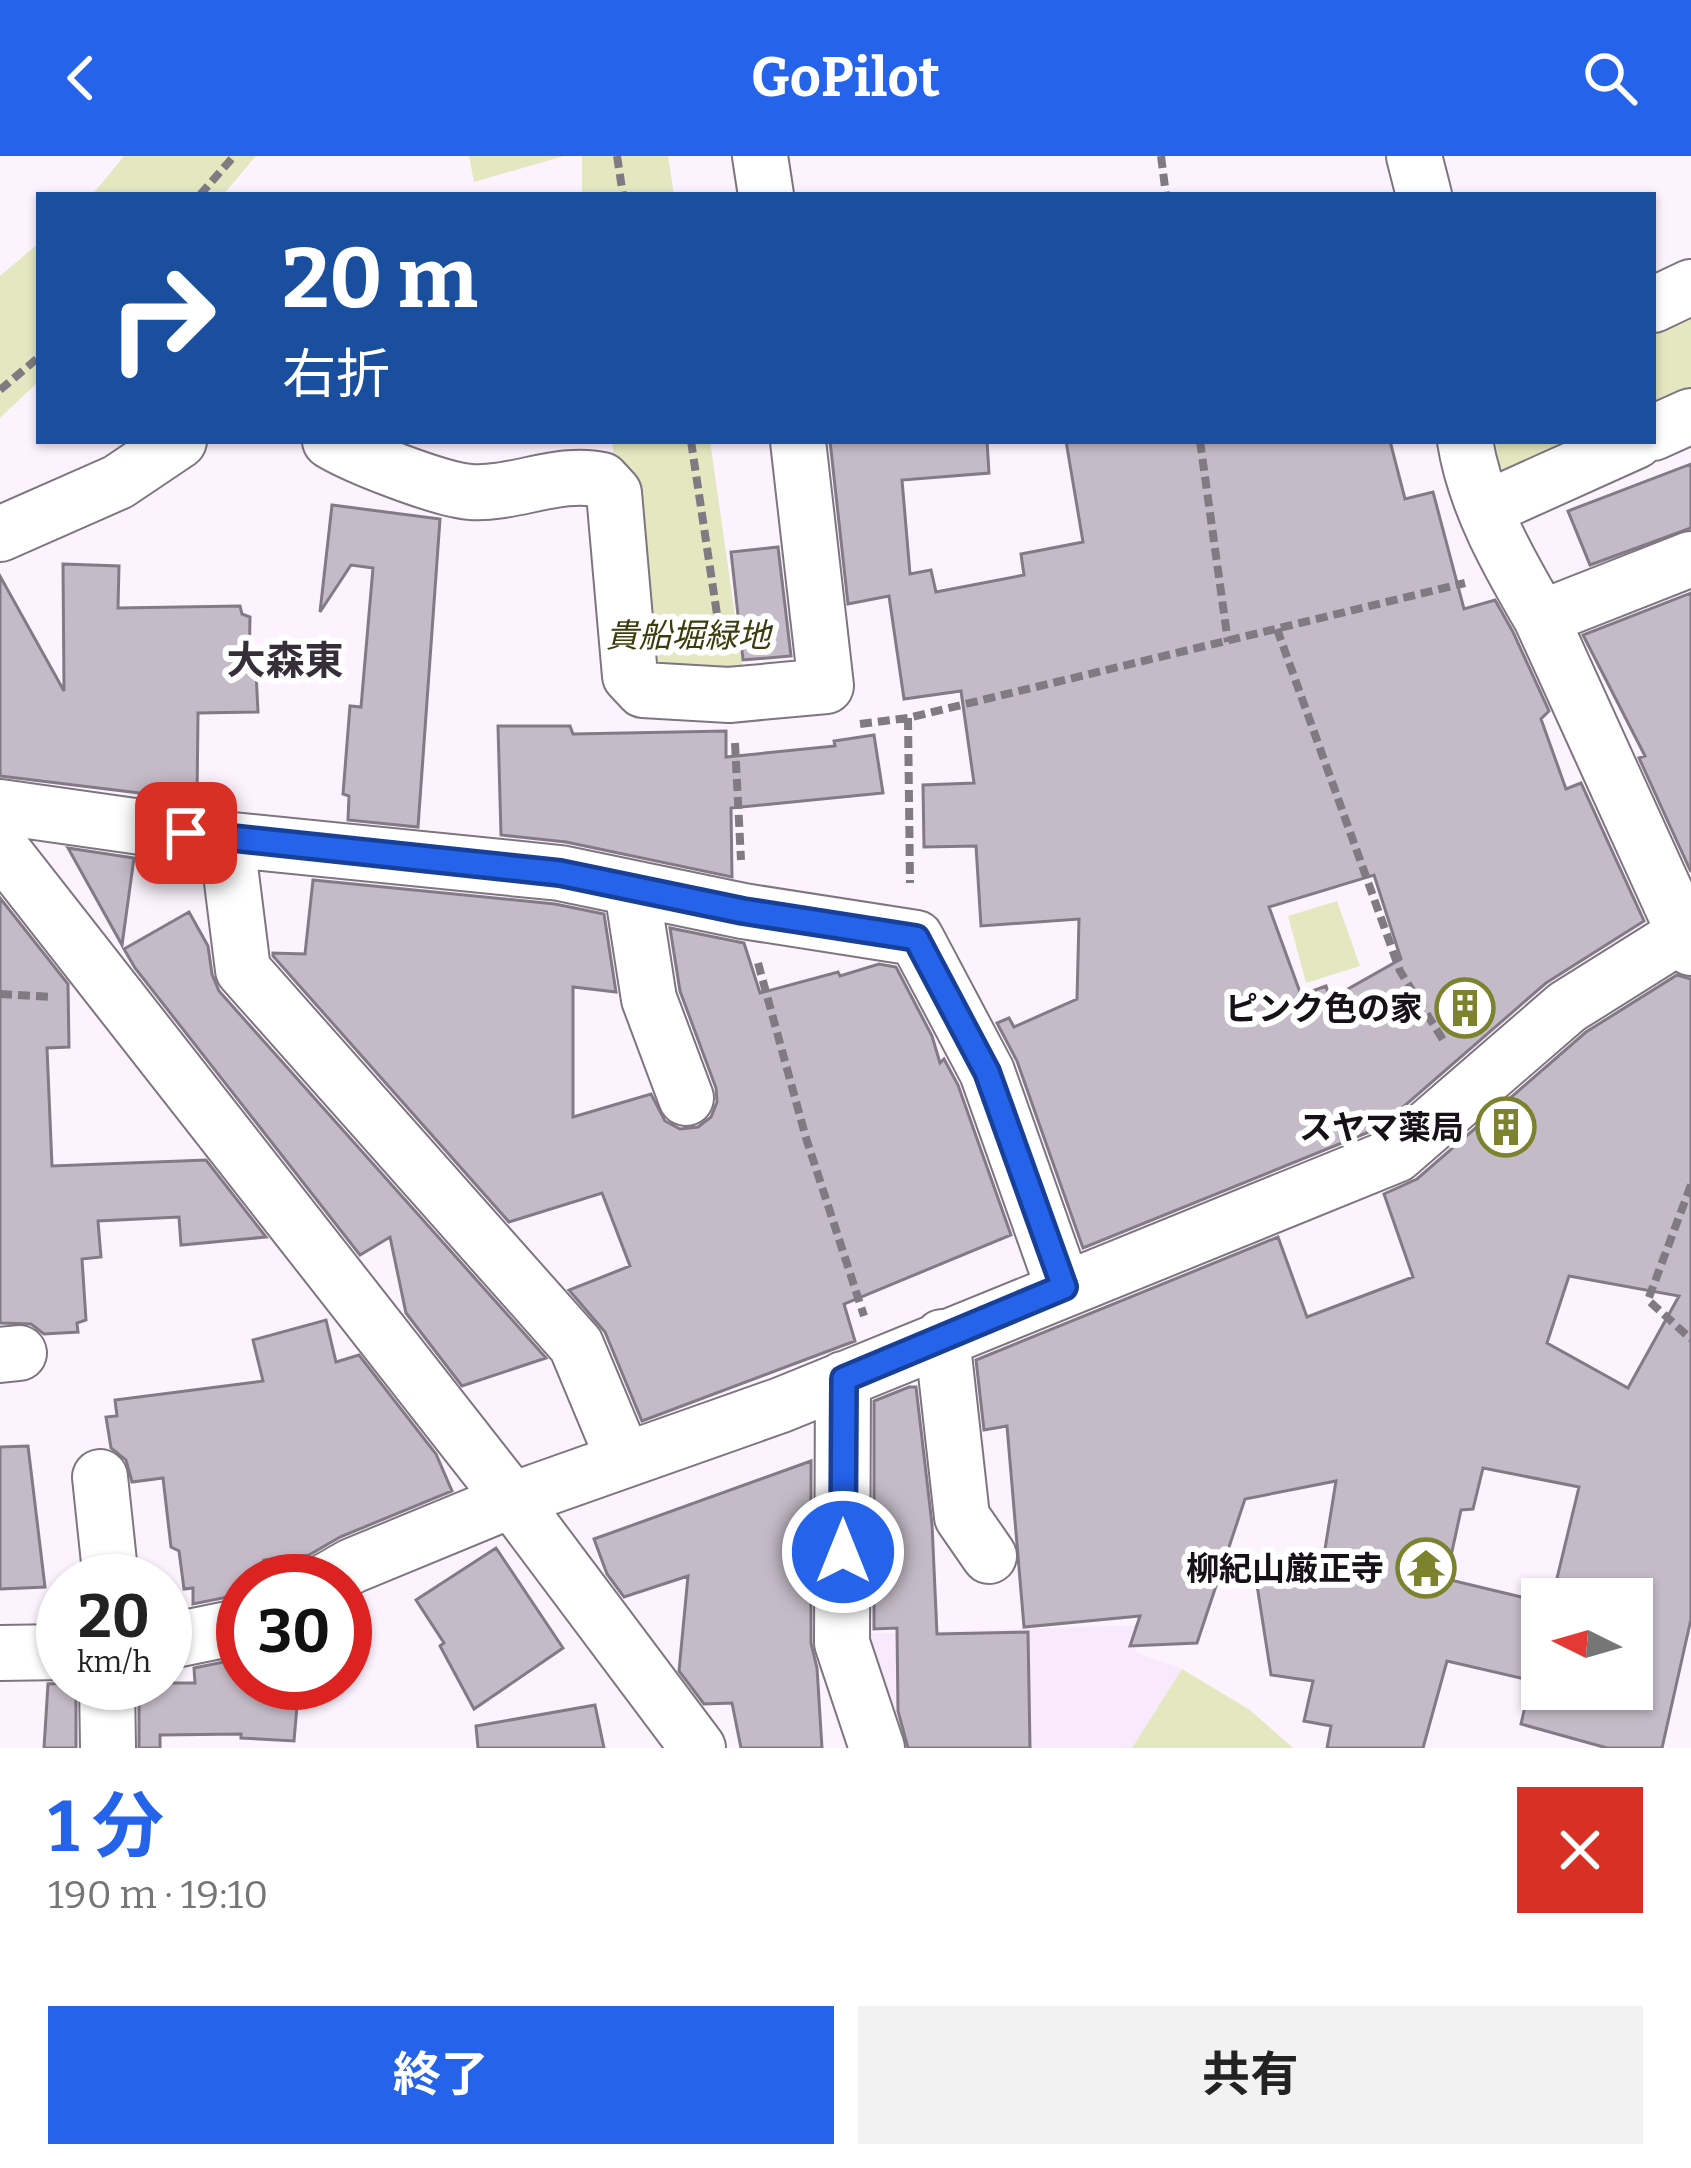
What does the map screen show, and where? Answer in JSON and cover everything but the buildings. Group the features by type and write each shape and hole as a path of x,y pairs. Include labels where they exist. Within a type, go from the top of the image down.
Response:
{"street":[{"path":"760,156 766,192"},
{"path":"1414,156 1423,192"},
{"path":"1656,303 1691,287"},
{"path":"1656,432 1691,416"},
{"path":"0,534 108,495 175,444"},
{"path":"337,444 387,467 470,492 582,478 602,480 614,494 630,676 643,690 732,713 826,686 798,444"},
{"path":"372,1558 512,1500 861,1372 1396,1155 1567,1007 1688,941 1675,862 1514,572 1485,509 1466,444"},
{"path":"1485,509 1629,444"},
{"path":"1541,618 1691,559"},
{"path":"0,807 233,840 560,873 743,911 916,938 987,1072 1064,1287"},
{"path":"233,840 230,866 244,970 576,1345 624,1460"},
{"path":"0,847 512,1500 698,1748"},
{"path":"632,890 649,999 686,1098"},
{"path":"943,1337 962,1517 989,1556"},
{"path":"861,1372 842,1643 877,1748"},
{"path":"100,1477 108,1554"},
{"path":"0,1653 36,1652"},
{"path":"107,1710 108,1748"}],"path":[{"path":"203,192 234,156"},
{"path":"617,156 623,192"},
{"path":"1161,156 1166,192"},
{"path":"0,390 36,360"},
{"path":"691,444 732,713 743,911 806,1138 861,1372"},
{"path":"1200,444 1228,642"},
{"path":"826,686 830,723 908,718 1514,572"},
{"path":"1277,629 1400,971 1474,1088"},
{"path":"908,718 910,884 916,938"},
{"path":"1691,1185 1648,1300 1691,1339"}],"shaded area":[{"path":"1143,1625 1135,1652 1182,1669 1132,1748 893,1748 857,1634"}],"green space":[{"path":"124,156 256,156 226,192 94,192"},
{"path":"469,156 564,156 474,182"},
{"path":"582,156 668,156 674,192 582,192"},
{"path":"36,246 36,384 0,418 0,276"},
{"path":"1691,300 1691,404 1656,420 1656,317"},
{"name":"貴船堀緑地","path":"612,444 710,444 745,685 642,671"},
{"path":"1496,444 1601,444 1522,479 1498,467"},
{"path":"1337,901 1360,966 1306,983 1288,916"},
{"path":"1182,1669 1250,1710 1293,1748 1132,1748"}],"place":[{"name":"ピンク色の家","path":"1465,1008"},
{"name":"スヤマ薬局","path":"1506,1127"},
{"name":"柳紀山厳正寺","path":"1426,1568"}],"district":[{"name":"大森東","path":"285,660"}],"route":[{"path":"186,833 560,873 743,911 916,938 987,1072 1064,1287 844,1379 843,1552"}]}
